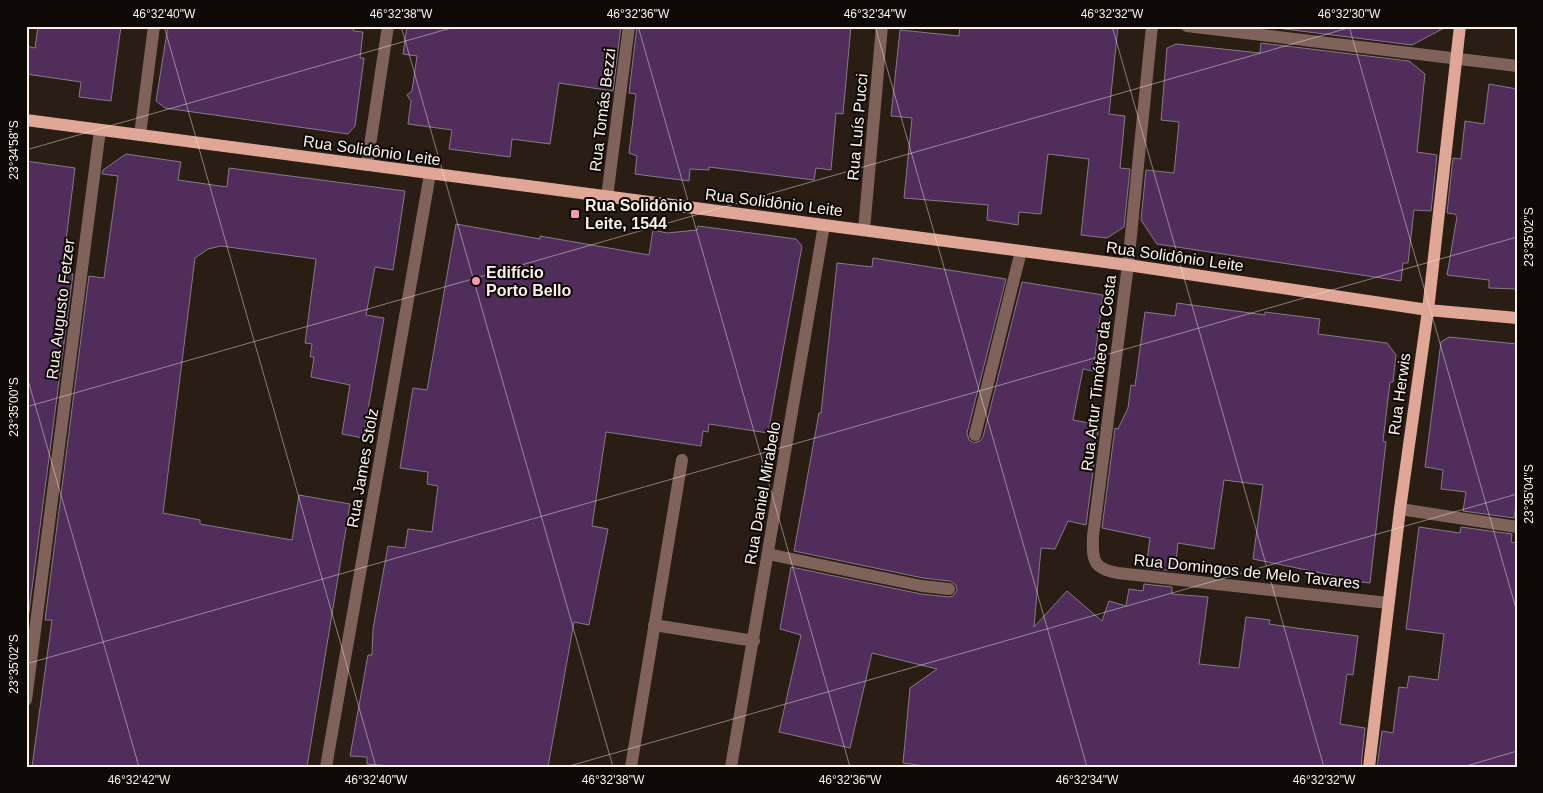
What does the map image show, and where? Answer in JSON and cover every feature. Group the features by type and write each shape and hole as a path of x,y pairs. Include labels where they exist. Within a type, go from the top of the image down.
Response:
{"main road":[{"name":"Rua Herwis","path":"1369,767 1400,509 1428,310 1458,59 1460,26"},
{"name":"Rua Solidônio Leite","path":"26,120 1128,265 1428,310 1517,318"}],"street":[{"path":"140,135 154,26"},
{"path":"367,165 388,26"},
{"name":"Rua Tomás Bezzi","path":"607,197 629,26"},
{"name":"Rua Luís Pucci","path":"864,230 882,26"},
{"name":"Rua Artur Timóteo da Costa","path":"1103,570 1096,564 1093,536 1128,265 1152,26"},
{"path":"1187,26 1517,66"},
{"name":"Rua Augusto Fetzer","path":"26,700 100,130"},
{"name":"Rua James Stolz","path":"326,767 430,174"},
{"name":"Rua Daniel Mirabelo","path":"731,767 824,225"},
{"path":"975,434 1021,251"},
{"path":"631,767 682,460"},
{"path":"1400,509 1517,527"},
{"path":"768,554 922,586 949,589"},
{"name":"Rua Domingos de Melo Tavares","path":"1103,570 1388,603"},
{"path":"654,625 754,641"}],"building":[{"path":"38,26 121,26 111,101 79,97 81,82 26,74 26,46 35,48"},
{"path":"168,26 354,26 353,31 363,32 360,58 364,58 355,126 348,134 165,108 156,101"},
{"path":"407,26 621,26 613,91 559,83 550,144 512,139 510,157 449,149 452,130 408,124 411,101 407,95 412,91 417,56 403,54"},
{"path":"637,26 851,26 843,114 836,113 831,170 816,168 814,180 709,167 709,170 690,169 689,181 635,174 637,156 629,153 636,94 629,93"},
{"path":"960,26 1118,26 1109,114 1125,116 1120,168 1130,169 1124,227 1107,238 1081,235 1089,159 1048,154 1041,214 1019,212 1018,225 987,220 988,205 904,198 912,118 891,116 900,30 959,36"},
{"path":"1261,26 1448,26 1412,45"},
{"path":"1261,43 1409,61 1425,74 1417,152 1437,155 1431,211 1414,210 1408,263 1403,263 1401,281 1157,244 1141,220 1146,170 1174,173 1179,122 1161,120 1167,48 1176,44 1260,53"},
{"path":"1489,84 1517,89 1517,289 1489,288 1489,280 1447,275 1457,217 1455,214 1447,213 1453,158 1461,159 1465,121 1484,124"},
{"path":"126,154 181,162 178,180 227,187 229,168 405,191 393,270 375,267 366,315 384,318 363,438 342,434 350,385 311,377 314,357 310,357 312,344 305,343 316,259 221,246 208,249 195,258 163,513 200,520 200,524 292,540 299,495 350,504 307,767 32,767 52,620 45,620 89,276 104,278 118,176 102,174 103,170"},
{"path":"26,161 75,168 62,272 73,274 28,619 26,619"},
{"path":"456,224 649,255 653,230 667,233 697,230 698,226 796,239 802,246 768,433 709,424 708,432 703,431 701,446 606,432 592,526 608,529 589,625 574,622 548,767 403,767 367,764 367,757 350,756 368,655 372,655 373,629 388,546 405,548 408,529 432,532 438,486 427,484 428,472 400,468 413,388 427,390"},
{"path":"873,258 1006,279 967,433 969,440 974,443 980,441 983,437 1022,282 1103,295 1093,371 1083,369 1073,420 1099,425 1086,525 1068,521 1055,549 1041,548 1034,627 1067,591 1102,621 1109,601 1126,606 1129,589 1143,591 1144,584 1172,587 1172,594 1208,597 1199,664 1239,668 1246,617 1270,620 1269,624 1358,636 1353,675 1347,674 1340,724 1365,728 1361,767 932,767 903,763 910,688 937,669 872,653 850,748 779,732 801,635 780,629 791,567 921,594 949,597 953,596 957,590 956,585 950,581 923,578 794,551 819,413 821,413 837,263 872,267"},
{"path":"1177,303 1265,315 1265,312 1320,319 1318,334 1387,343 1396,355 1393,382 1390,382 1383,441 1386,442 1370,583 1336,579 1336,576 1253,559 1263,485 1224,480 1214,549 1178,543 1175,571 1146,568 1150,538 1102,528 1115,428 1118,429 1128,408 1131,385 1135,386 1145,312 1175,316"},
{"path":"1449,337 1517,344 1517,499 1514,518 1463,511 1466,492 1441,489 1443,470 1425,467 1441,342"},
{"path":"1419,527 1460,533 1461,527 1512,534 1511,542 1517,543 1517,767 1377,767 1382,731 1393,733 1399,687 1407,688 1409,676 1438,680 1444,634 1406,629"}],"place":[{"name":"Rua Solidônio Leite, 1544","path":"575,214"},
{"name":"Edifício Porto Bello","path":"476,281"}]}
